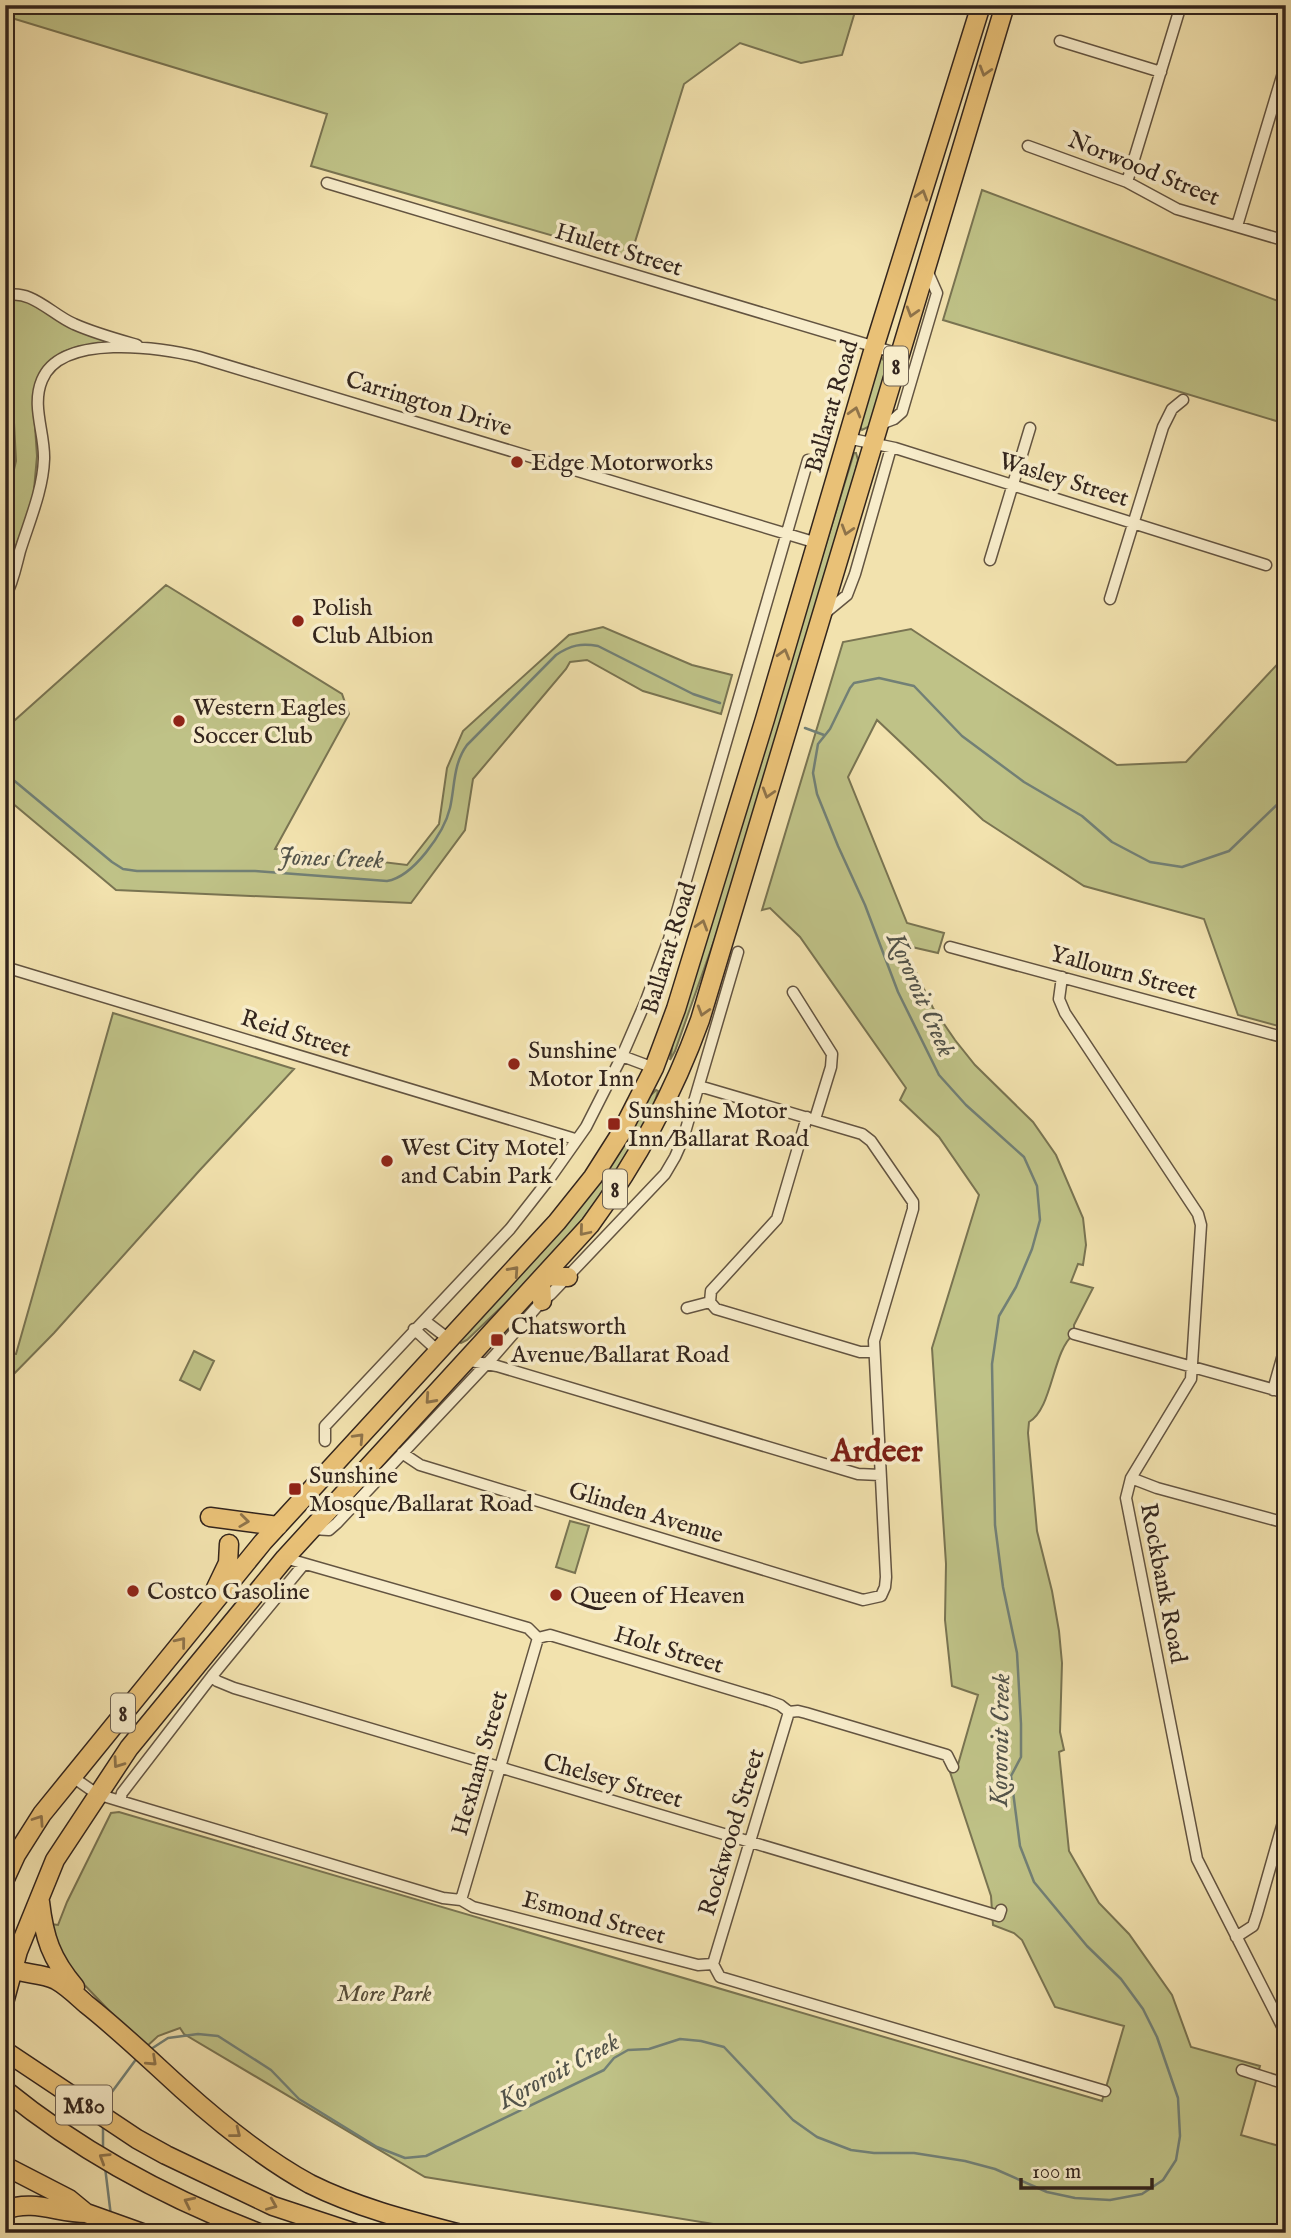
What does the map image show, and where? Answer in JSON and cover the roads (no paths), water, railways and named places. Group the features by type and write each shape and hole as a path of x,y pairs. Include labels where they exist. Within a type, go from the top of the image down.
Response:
{"highway":[{"name":"Ballarat Road","path":"5,1879 16,1855 42,1814 198,1621 278,1526 550,1231 588,1184 621,1133 654,1068 683,986 874,348 981,5"},
{"name":"Ballarat Road","path":"5,1999 9,1968 64,1844 129,1748 285,1558 482,1361 543,1278 590,1225 628,1171 678,1077 700,1020 1004,5"},
{"path":"654,1068 678,1077"},
{"path":"542,1301 543,1278 568,1277"},
{"path":"445,1346 482,1361"},
{"path":"210,1517 278,1526"},
{"path":"198,1621 228,1563 229,1544"},
{"path":"39,1898 50,1950 71,1983 96,2012"},
{"path":"9,1968 57,1980 121,2032 183,2090 263,2155 310,2184 359,2204 457,2233"},
{"name":"M80","path":"5,2051 137,2139 166,2155 273,2206 355,2233"},
{"name":"M80","path":"5,2090 69,2136 122,2169 259,2233"},
{"path":"5,2165 69,2199 86,2213"},
{"path":"5,2210 18,2205 36,2205 71,2213 86,2213 142,2233"}],"street":[{"path":"1127,182 1181,5"},
{"path":"1059,41 1161,72"},
{"path":"1237,226 1286,63"},
{"name":"Norwood Street","path":"1028,146 1127,182 1177,209 1286,241"},
{"name":"Hulett Street","path":"327,183 899,355"},
{"name":"Ballarat Road","path":"878,425 899,416 910,387 937,293 926,268"},
{"name":"Carrington Drive","path":"5,296 19,294 37,301 72,324 148,349"},
{"name":"Carrington Drive","path":"5,597 41,482 44,458 38,416 41,381 49,367 61,357 109,348 177,351 199,357 817,543"},
{"path":"1110,599 1168,414 1184,400"},
{"path":"990,560 1031,428"},
{"name":"Wasley Street","path":"847,438 891,448 1266,565"},
{"path":"821,616 847,595 860,562 864,539 891,448"},
{"name":"Ballarat Road","path":"325,1441 325,1426 526,1210 586,1127 622,1056 668,939 808,460"},
{"name":"Yallourn Street","path":"950,947 1286,1038"},
{"name":"Ballarat Road","path":"312,1529 329,1530 337,1523 482,1361 568,1277 665,1174 683,1139 738,952"},
{"name":"Reid Street","path":"5,967 575,1139"},
{"name":"Rockbank Road","path":"1065,978 1062,1006 1200,1219 1191,1378 1130,1481 1127,1504 1197,1859 1286,2034"},
{"path":"793,992 832,1054 831,1067 777,1219 711,1291 710,1302 712,1307 724,1312 860,1352 874,1352"},
{"path":"622,1056 654,1068"},
{"path":"482,1361 858,1474 880,1475 874,1341 914,1209 912,1202 871,1141 862,1134 699,1086"},
{"path":"687,1308 710,1302"},
{"path":"425,1321 445,1346"},
{"path":"414,1329 445,1346"},
{"path":"1074,1334 1286,1393"},
{"path":"1273,1390 1286,1344"},
{"name":"Glinden Avenue","path":"402,1452 420,1465 863,1600 881,1595 885,1587 880,1475"},
{"path":"1130,1481 1286,1523"},
{"name":"Holt Street","path":"285,1558 528,1628 538,1638 550,1635 769,1701 780,1705 789,1713 806,1713 947,1755 953,1767"},
{"path":"120,1801 122,1793 212,1676 304,1564"},
{"name":"Hexham Street","path":"461,1900 538,1638"},
{"name":"Chelsey Street","path":"212,1676 234,1688 499,1769 999,1916 1001,1910"},
{"name":"Rockwood Street","path":"713,1964 789,1713"},
{"name":"Esmond Street","path":"71,1776 97,1794 443,1898 461,1900 473,1907 698,1965 713,1964 720,1977 1105,2091"},
{"path":"1236,1937 1253,1926 1286,1812"},
{"path":"1242,2070 1286,2084"}],"waterway":[{"name":"Jones Creek","path":"5,773 123,869 255,871 387,881 397,878 417,863 434,841 447,818 457,767 467,745 561,652 576,646 598,646 693,694 720,703"},
{"name":"Kororoit Creek","path":"148,2051 168,2038 198,2034 218,2036 271,2070 299,2099 377,2147 405,2158 426,2156 604,2070 614,2058 628,2050 649,2049 680,2039 701,2041 724,2047 793,2120 817,2137 851,2150 914,2153 965,2161 995,2169 1047,2192 1075,2198 1110,2200 1142,2194 1163,2180 1176,2160 1180,2136 1178,2098 1157,2037 1143,2009 1121,1979 1087,1946 1034,1882 1020,1846 1011,1776 1021,1757 1021,1724 1017,1653 1003,1587 995,1525 992,1364 999,1316 1016,1287 1032,1249 1040,1220 1037,1186 1024,1157 966,1105 939,1075 898,992 865,905 817,794 813,773 818,744 830,729 850,688 854,683 879,678 914,686 962,736 1024,782 1082,816 1112,842 1150,862 1182,867 1229,851 1286,796"},
{"name":"Jones Creek","path":"805,728 824,735"},
{"name":"Kororoit Creek","path":"105,2108 106,2100 137,2058"},
{"name":"Kororoit Creek","path":"103,2125 103,2149"},
{"name":"Kororoit Creek","path":"105,2167 111,2216"}],"place":[{"name":"Edge Motorworks","path":"517,462"},
{"name":"Polish Club Albion","path":"298,621"},
{"name":"Western Eagles Soccer Club","path":"179,721"},
{"name":"Sunshine Motor Inn","path":"514,1064"},
{"name":"Sunshine Motor Inn/Ballarat Road","path":"614,1124"},
{"name":"West City Motel and Cabin Park","path":"387,1161"},
{"name":"Chatsworth Avenue/Ballarat Road","path":"497,1340"},
{"name":"Sunshine Mosque/Ballarat Road","path":"295,1489"},
{"name":"Costco Gasoline","path":"133,1591"},
{"name":"Queen of Heaven","path":"556,1595"}],"district":[{"name":"Ardeer","path":"877,1450"}],"park label":[{"name":"More Park","path":"384,1993"}]}
